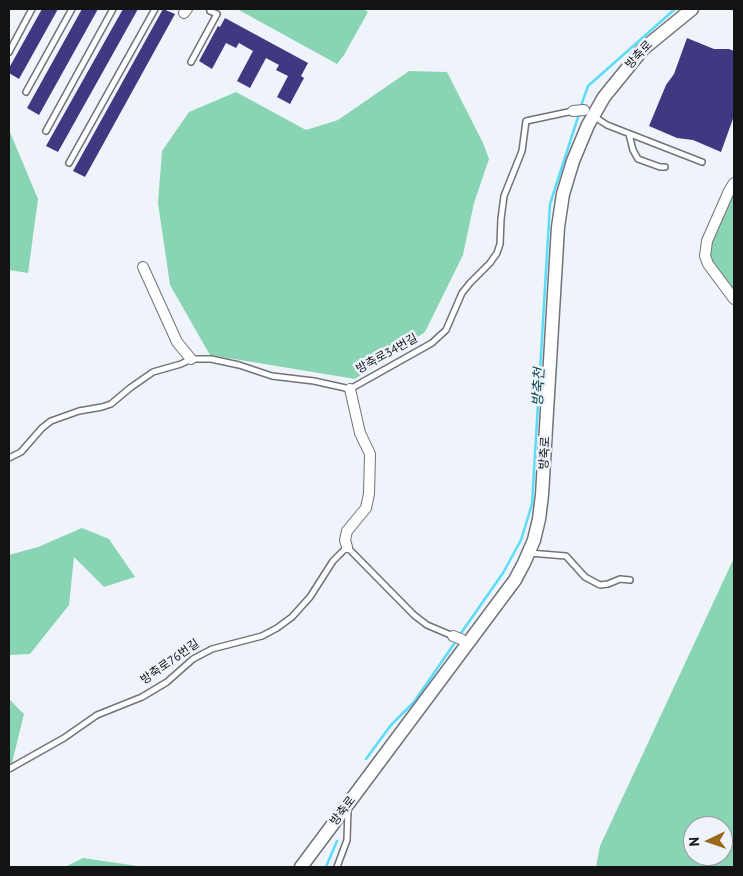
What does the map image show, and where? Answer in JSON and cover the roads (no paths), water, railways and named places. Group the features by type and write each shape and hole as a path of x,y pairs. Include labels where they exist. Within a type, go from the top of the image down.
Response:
{"street":[{"name":"방축로","path":"301,867 349,803 461,639 514,580 528,553 539,519 542,495 558,228 563,194 573,161 588,125 588,113 604,97 643,49 692,9"},
{"name":"방축로34번길","path":"573,111 588,113"},
{"path":"734,183 707,241 705,256 708,264 734,299"},
{"path":"143,266 177,342 191,359"},
{"path":"347,547 345,540 348,531 366,508 370,454 360,433 350,389"}],"lane":[{"path":"9,52 32,9"},
{"path":"26,92 72,9"},
{"path":"46,131 112,9"},
{"path":"69,163 156,9"},
{"path":"191,62 216,14 210,11 211,9"},
{"name":"방축로34번길","path":"9,458 21,452 50,421 70,414 102,408 111,404 153,372 191,359 211,359 272,376 314,381 350,389 432,343 446,330 462,293 497,253 500,244 500,219 504,196 522,151 526,121 573,111"},
{"path":"588,113 607,125 702,162"},
{"path":"629,134 633,150 638,159 665,167"},
{"path":"347,547 414,615 427,625 461,639"},
{"name":"방축로76번길","path":"9,770 64,738 98,715 142,697 167,682 193,659 212,649 262,636 277,628 292,617 310,597 332,561 347,547"},
{"path":"528,553 566,556 585,577 600,585 620,579 630,580"},
{"path":"337,867 347,840 349,803"}],"waterway":[{"name":"방축천","path":"581,106 588,86 675,9"},
{"name":"방축천","path":"459,636 503,573 521,540 532,504 550,204 579,114"},
{"name":"방축천","path":"366,759 391,725 414,702 456,641"},
{"name":"방축천","path":"326,867 337,841"}]}
